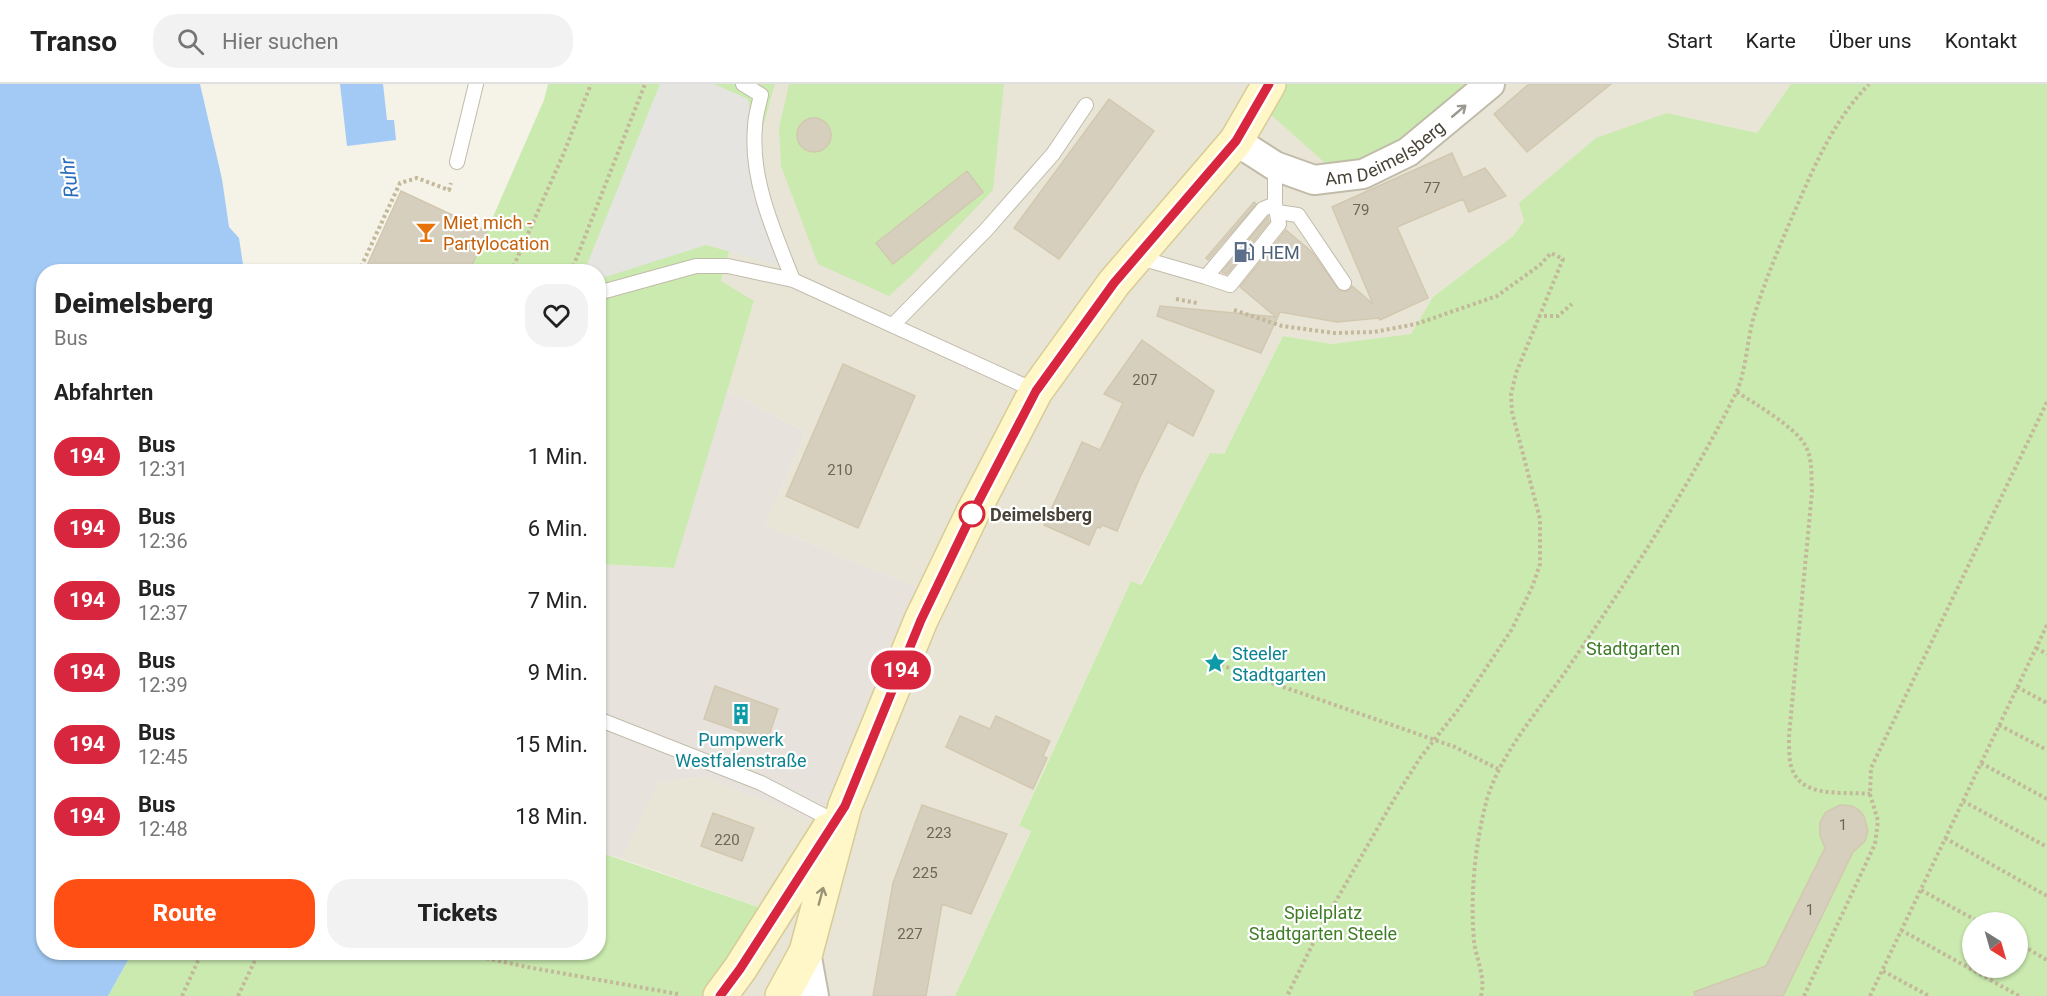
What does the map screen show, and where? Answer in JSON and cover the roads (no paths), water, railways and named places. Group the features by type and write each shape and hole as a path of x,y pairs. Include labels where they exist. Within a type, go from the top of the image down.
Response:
{"main road":[{"path":"782,996 806,952 839,814 921,620 973,512 1036,391 1114,283 1236,141 1269,84"},
{"path":"720,996 740,969 839,814"}],"street":[{"name":"Am Deimelsberg","path":"1236,141 1275,166 1314,180 1363,174 1408,152 1490,84"},
{"path":"806,952 814,996"}],"lane":[{"path":"457,162 476,84"},
{"path":"742,84 763,89 754,127 757,171 766,206 793,280"},
{"path":"893,325 986,230 1053,154 1086,105"},
{"path":"1137,257 1230,285 1279,224 1276,208 1275,166"},
{"path":"1206,277 1263,209 1276,208 1298,215 1344,284"},
{"path":"606,291 696,266 728,266 793,280 1036,391"},
{"path":"606,722 839,814"}],"water":[{"name":"Ruhr","path":"0,84 200,84 222,179 229,227 239,238 243,264 36,264 36,960 128,960 108,996 0,996"},
{"path":"340,84 383,84 387,120 394,120 396,140 347,146"}],"place":[{"name":"Miet mich - Partylocation","path":"426,232"},
{"name":"HEM","path":"1244,252"},
{"name":"Deimelsberg","path":"972,514"},
{"name":"Steeler Stadtgarten","path":"1215,663"},
{"name":"Pumpwerk Westfalenstraße","path":"741,714"}],"park label":[{"name":"Stadtgarten","path":"1633,648"},
{"name":"Spielplatz Stadtgarten Steele","path":"1323,922"}]}
